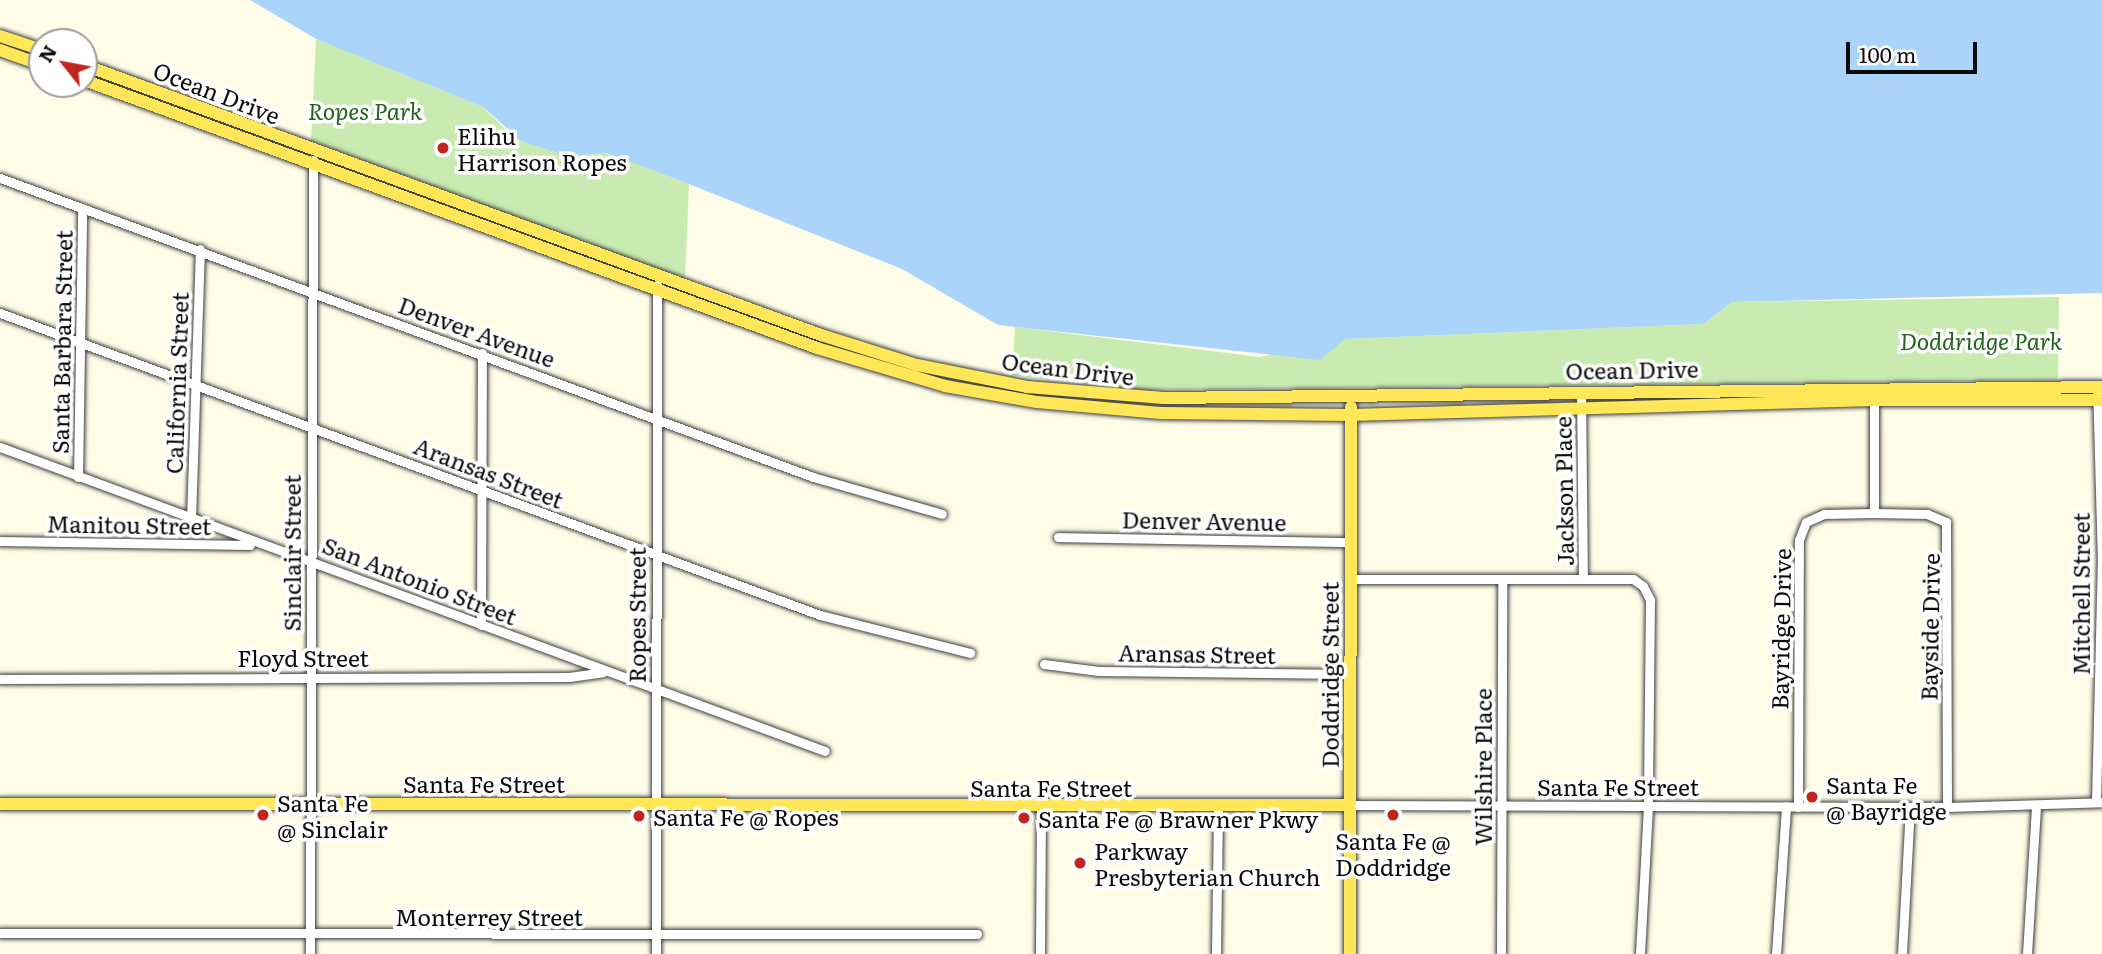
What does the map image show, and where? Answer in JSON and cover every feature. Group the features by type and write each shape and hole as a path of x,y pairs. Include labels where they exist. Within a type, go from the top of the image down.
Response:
{"main road":[{"path":"0,36 28,45"},
{"path":"0,50 28,60"},
{"name":"Ocean Drive","path":"100,71 655,276 872,352 915,372 1083,407 1351,415 1663,407 1874,393"},
{"name":"Ocean Drive","path":"98,85 659,292 868,365 1083,393 1164,398 1733,387 1874,393 2099,393"},
{"path":"149,104 154,91"},
{"path":"231,135 236,122"},
{"path":"370,186 374,172"},
{"path":"479,226 484,212"},
{"path":"771,332 774,319"},
{"path":"817,348 821,335"},
{"path":"868,365 872,352"},
{"path":"1733,387 1733,404"},
{"path":"1662,390 1663,407"},
{"path":"1083,393 1083,407"},
{"name":"Doddridge Street","path":"1350,954 1349,579 1352,396"},
{"name":"Santa Fe Street","path":"0,804 310,803 1218,809 1350,805"}],"street":[{"name":"Sinclair Street","path":"310,954 309,558 314,151"},
{"name":"Denver Avenue","path":"0,178 200,249 813,477 942,514"},
{"name":"Santa Barbara Street","path":"78,477 82,208"},
{"name":"California Street","path":"191,519 200,249"},
{"name":"Ropes Street","path":"655,276 659,292 655,555 656,954"},
{"name":"Aransas Street","path":"0,313 312,425 820,615 970,653"},
{"path":"481,625 482,353"},
{"name":"Jackson Place","path":"1581,391 1583,579 1633,579 1650,600 1648,806 1640,954"},
{"path":"1874,393 1874,513"},
{"name":"Mitchell Street","path":"2099,393 2099,802"},
{"name":"San Antonio Street","path":"0,447 257,545 309,558 481,625 825,751"},
{"name":"Bayridge Drive","path":"1798,807 1799,540 1806,522 1824,514 1874,513"},
{"name":"Bayside Drive","path":"1874,513 1927,514 1946,522 1947,807"},
{"name":"Denver Avenue","path":"1058,537 1350,542"},
{"name":"Manitou Street","path":"0,541 257,545"},
{"path":"1349,579 1583,579"},
{"name":"Wilshire Place","path":"1501,954 1502,580"},
{"name":"Aransas Street","path":"1044,664 1099,671 1350,674"},
{"name":"Floyd Street","path":"0,679 569,677 605,671"},
{"name":"Santa Fe Street","path":"1350,805 1947,807 2099,802"},
{"path":"2027,954 2036,805"},
{"path":"1776,954 1786,806"},
{"path":"1902,954 1910,807"},
{"path":"1040,954 1041,808"},
{"path":"1216,954 1218,809"},
{"name":"Monterrey Street","path":"0,933 310,936 977,934"}],"green space":[{"name":"Ropes Park","path":"316,39 483,107 507,131 569,156 606,153 689,184 685,279 311,141"},
{"name":"Doddridge Park","path":"2059,297 2058,380 1133,390 1012,375 1015,327 1260,357 1345,339 1703,324 1732,302"}],"water":[{"path":"250,0 2102,0 2102,293 1732,302 1703,324 1345,339 1320,360 998,325 902,269 689,184 606,153 569,156 523,142 483,107 316,39"}],"place":[{"name":"Elihu Harrison Ropes","path":"443,148"},
{"name":"Santa Fe @ Bayridge","path":"1812,797"},
{"name":"Santa Fe @ Sinclair","path":"263,815"},
{"name":"Santa Fe @ Doddridge","path":"1393,815"},
{"name":"Santa Fe @ Ropes","path":"639,816"},
{"name":"Santa Fe @ Brawner Pkwy","path":"1024,818"},
{"name":"Parkway Presbyterian Church","path":"1080,863"}]}
